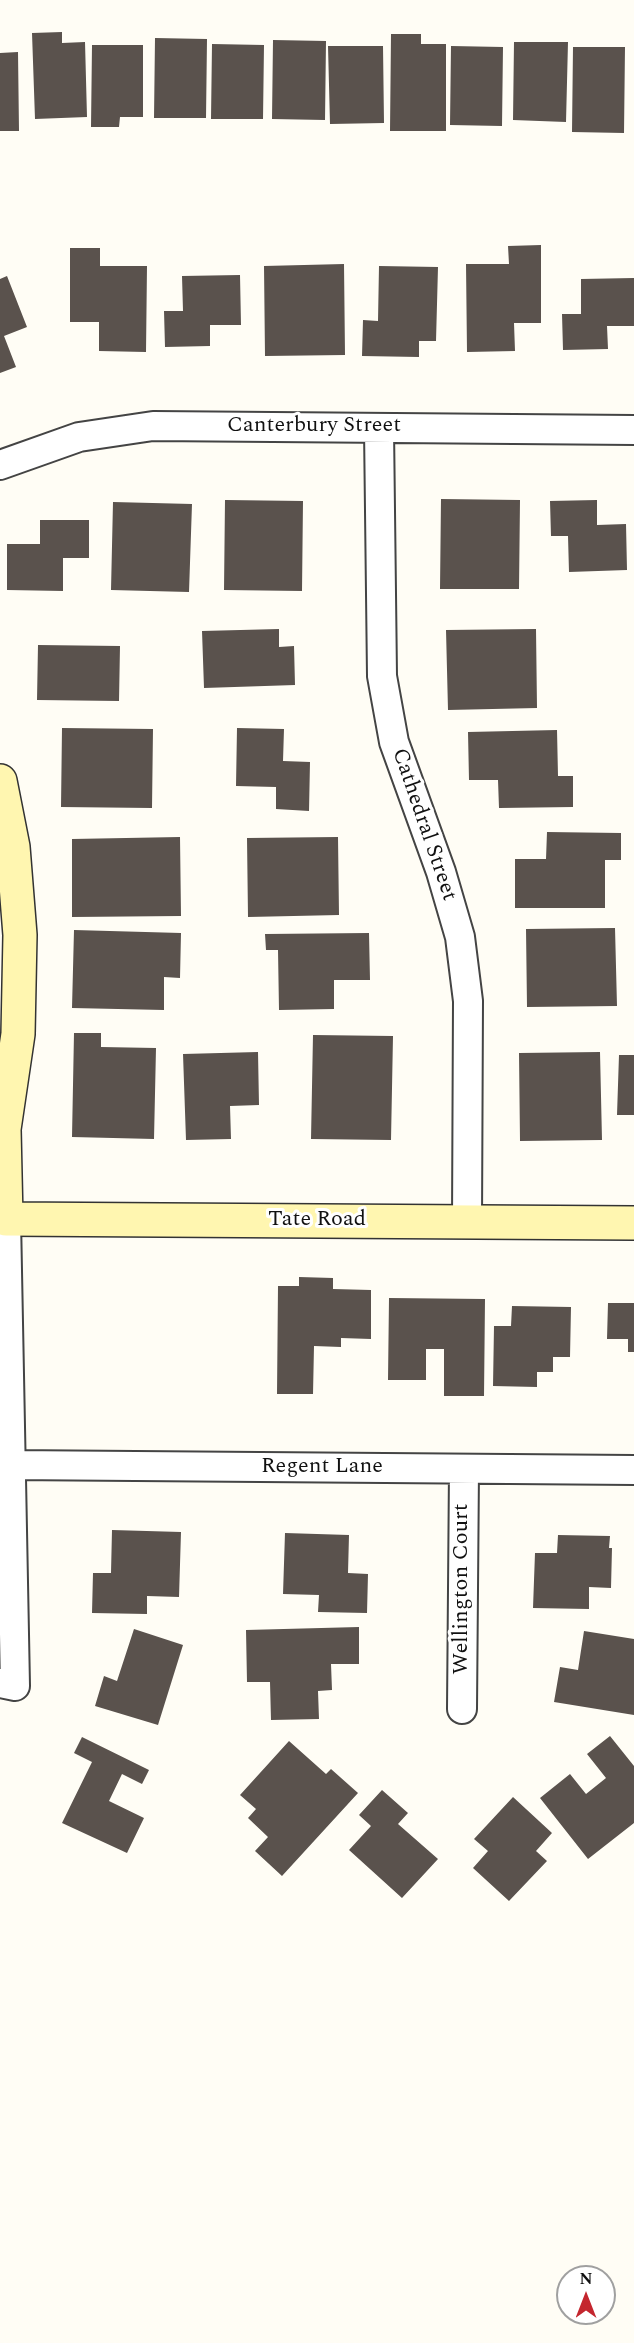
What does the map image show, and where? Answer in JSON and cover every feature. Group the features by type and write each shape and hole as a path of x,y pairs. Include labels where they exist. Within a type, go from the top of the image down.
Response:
{"street":[{"name":"Canterbury Street","path":"0,465 79,438 153,426 634,430"},
{"name":"Cathedral Street","path":"379,428 382,676 394,742 441,872 460,937 468,1001 467,1222"},
{"path":"0,781 13,847 20,935 18,1034 4,1129 3,1219 11,1465 7,1684"},
{"name":"Tate Road","path":"3,1219 634,1223"},
{"name":"Regent Lane","path":"11,1465 634,1470"},
{"name":"Wellington Court","path":"462,1709 464,1469"}],"building":[{"path":"62,32 62,43 85,42 87,117 35,119 32,33"},
{"path":"391,34 421,34 421,44 446,44 446,131 390,131"},
{"path":"155,38 207,39 206,118 154,118"},
{"path":"273,40 326,41 325,120 272,119"},
{"path":"514,42 568,42 566,122 513,120"},
{"path":"212,44 264,45 263,119 211,119"},
{"path":"92,45 143,45 143,117 120,117 119,127 91,127"},
{"path":"328,46 383,46 384,123 330,124"},
{"path":"451,46 503,47 502,126 450,125"},
{"path":"573,47 625,47 624,133 572,132"},
{"path":"18,52 19,131 0,131 0,53"},
{"path":"541,245 541,323 514,323 515,351 467,352 466,264 509,264 508,246"},
{"path":"70,248 100,248 100,266 147,266 146,352 99,351 99,322 70,322"},
{"path":"344,264 345,355 265,356 264,266"},
{"path":"379,266 438,267 436,341 419,341 419,357 362,356 363,320 378,321"},
{"path":"240,275 241,325 210,325 210,346 165,347 164,311 183,311 182,276"},
{"path":"7,276 27,327 4,336 16,367 0,373 0,279"},
{"path":"634,278 634,326 607,326 608,349 563,350 562,314 581,314 581,279"},
{"path":"441,499 520,500 519,589 440,589"},
{"path":"225,500 303,501 302,591 224,590"},
{"path":"597,500 597,525 626,524 627,570 569,572 568,536 551,536 550,501"},
{"path":"113,502 192,504 189,592 111,590"},
{"path":"40,520 89,520 89,558 63,558 63,591 7,590 7,544 40,544"},
{"path":"279,629 279,647 294,646 295,685 204,688 202,631"},
{"path":"536,629 537,708 448,710 446,630"},
{"path":"38,645 120,646 119,701 37,700"},
{"path":"62,728 153,729 152,808 61,807"},
{"path":"237,728 284,729 283,761 310,762 309,811 276,809 276,787 236,786"},
{"path":"557,730 558,776 573,776 573,807 499,808 498,780 469,780 468,732"},
{"path":"547,832 621,833 621,860 605,860 605,908 515,908 515,859 546,859"},
{"path":"180,837 181,916 72,917 72,839"},
{"path":"338,837 339,915 248,917 247,838"},
{"path":"615,928 617,1006 527,1007 526,929"},
{"path":"74,930 181,933 180,978 164,977 164,1010 72,1008"},
{"path":"369,933 370,980 334,980 334,1009 279,1010 278,950 266,950 265,934"},
{"path":"74,1033 101,1033 101,1047 156,1048 154,1139 72,1137"},
{"path":"313,1035 393,1036 391,1140 311,1139"},
{"path":"258,1052 259,1105 230,1106 231,1139 186,1140 183,1054"},
{"path":"600,1052 602,1140 520,1141 519,1053"},
{"path":"619,1055 634,1055 634,1115 617,1115"},
{"path":"299,1277 333,1278 333,1289 371,1290 371,1339 341,1338 341,1347 314,1346 313,1394 277,1394 278,1286 299,1286"},
{"path":"389,1298 485,1299 484,1396 444,1396 444,1349 426,1349 426,1380 388,1380"},
{"path":"608,1303 634,1303 634,1352 628,1352 628,1339 607,1339"},
{"path":"512,1306 571,1307 570,1357 553,1357 553,1372 537,1372 537,1387 493,1386 494,1326 511,1326"},
{"path":"112,1530 181,1532 179,1597 147,1596 147,1614 92,1613 93,1573 111,1573"},
{"path":"285,1533 349,1535 348,1573 368,1574 367,1613 318,1612 319,1595 283,1594"},
{"path":"558,1535 610,1536 611,1588 589,1587 589,1609 533,1608 535,1553 557,1553"},
{"path":"359,1627 359,1664 331,1664 332,1690 318,1691 319,1719 271,1720 270,1682 247,1682 246,1630"},
{"path":"134,1629 183,1645 158,1725 95,1706 104,1676 117,1681"},
{"path":"584,1631 634,1639 634,1715 554,1702 560,1667 578,1670"},
{"path":"610,1736 634,1766 634,1823 588,1859 540,1798 570,1774 586,1794 606,1778 587,1754"},
{"path":"82,1737 149,1770 142,1784 122,1774 109,1801 144,1818 127,1853 62,1823 92,1762 74,1753"},
{"path":"289,1741 326,1774 331,1769 358,1793 282,1876 255,1851 268,1837 248,1818 256,1809 240,1795"},
{"path":"382,1790 408,1813 398,1824 438,1859 402,1898 349,1850 371,1826 359,1815"},
{"path":"513,1797 552,1833 536,1851 547,1861 509,1901 473,1868 488,1851 474,1839"}]}
